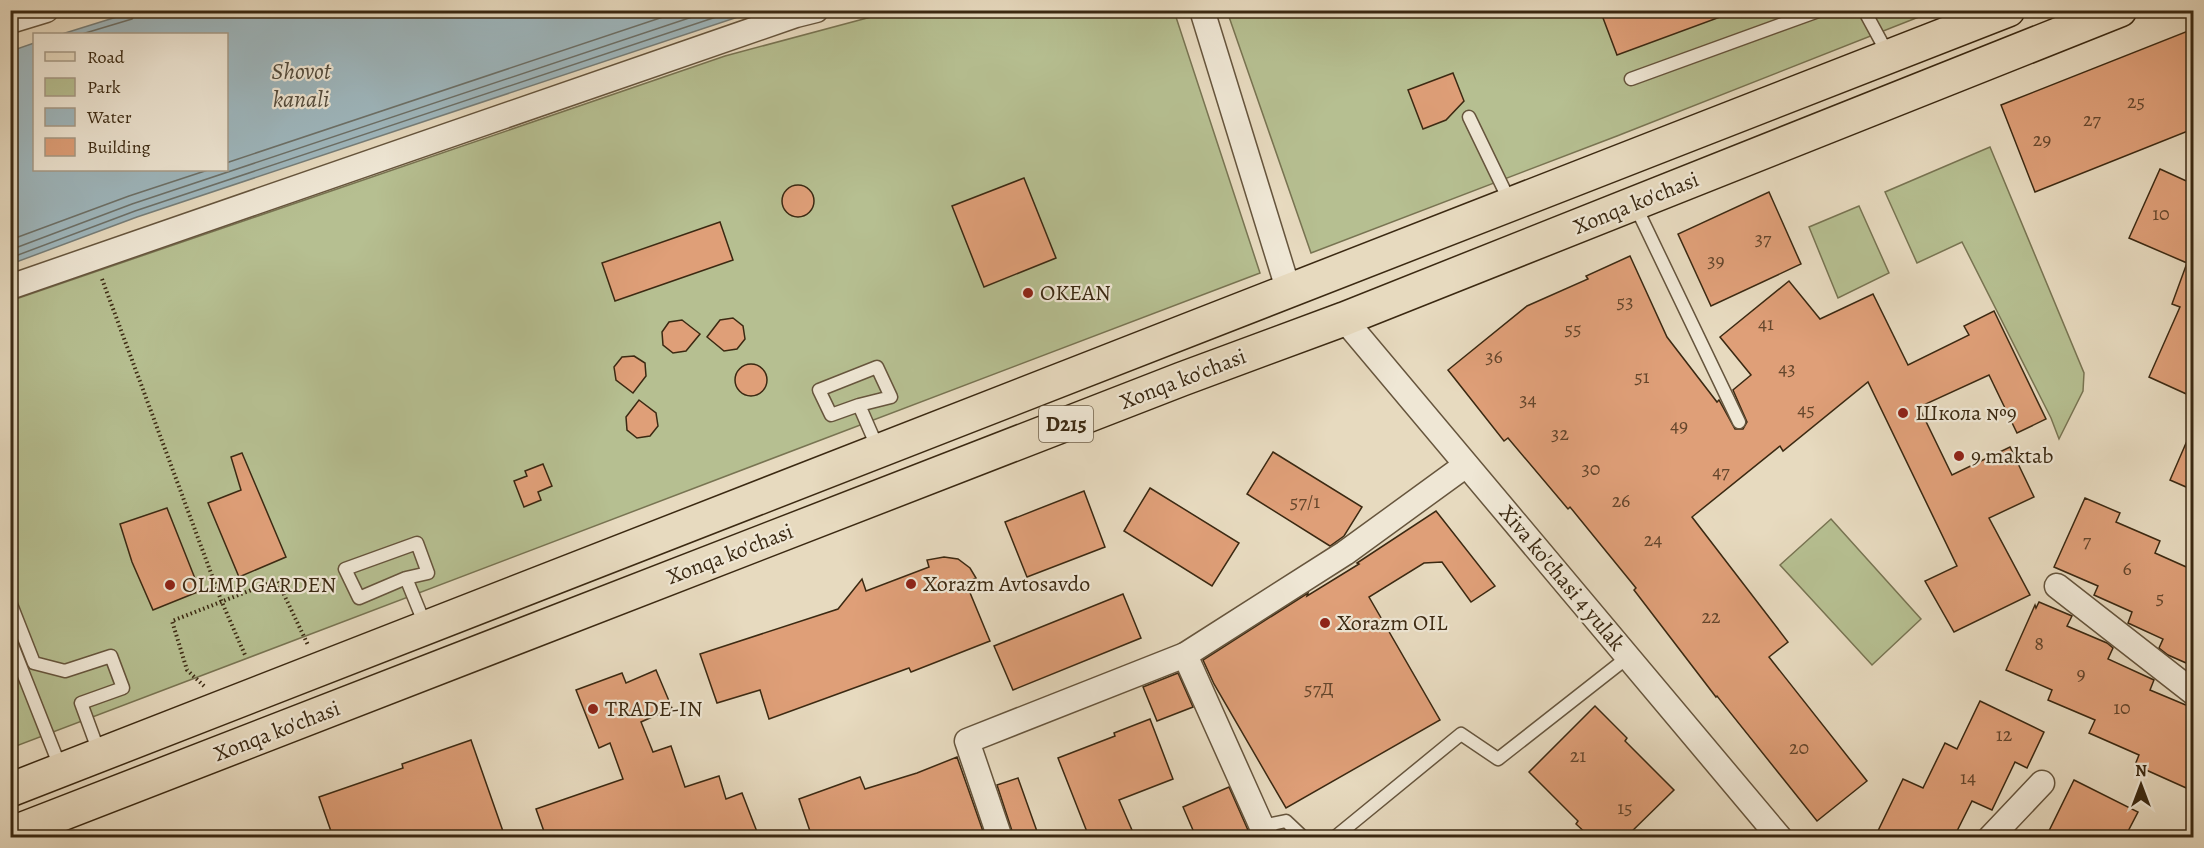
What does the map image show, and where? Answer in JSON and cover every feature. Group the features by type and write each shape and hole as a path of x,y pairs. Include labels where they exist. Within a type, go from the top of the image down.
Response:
{"main road":[{"name":"Xonqa ko'chasi","path":"10,790 2008,10"},
{"name":"Xonqa ko'chasi","path":"10,834 1182,379 1344,319 2120,10"}],"street":[{"path":"10,21 46,10"},
{"path":"10,287 816,10"},
{"path":"1202,10 1289,292"},
{"name":"Xiva ko'chasi 4 yulak","path":"1344,319 1780,837"},
{"path":"1000,837 966,741 1185,655 1345,553 1466,465"},
{"path":"2058,585 2193,693"},
{"path":"1185,655 1265,832"},
{"path":"1990,837 2042,783"}],"lane":[{"path":"1631,79 1821,10"},
{"path":"1864,10 1890,57"},
{"path":"1469,117 1512,205"},
{"path":"1635,204 1739,422"},
{"path":"877,367 891,397 859,405 831,415 819,390 877,367"},
{"path":"859,405 879,452"},
{"path":"417,543 428,573 406,578 359,598 345,569 417,543"},
{"path":"406,578 426,628"},
{"path":"10,602 34,663 65,671 111,656 123,688 81,703 100,755"},
{"path":"10,640 62,770"},
{"path":"1334,837 1461,734 1497,759 1628,657"},
{"path":"1265,832 1286,821 1304,837"}],"path":[{"path":"94,259 221,600 245,655"},
{"path":"214,711 203,683 187,670 172,621 221,600 277,580 319,670"}],"green space":[{"path":"897,10 1174,11 1260,273 11,748 10,301 725,56"},
{"path":"1227,11 1934,11 1311,253"},
{"path":"1990,147 2084,373 2083,391 2059,439 2051,418 1962,242 1917,263 1885,192"},
{"path":"1859,206 1889,273 1838,298 1809,227"},
{"path":"1831,519 1921,619 1872,665 1780,565"}],"water":[{"name":"Shovot kanali","path":"139,10 756,10 137,217 11,264 11,51 33,43 33,171 228,171 228,33 65,33"}],"building":[{"path":"1600,10 1731,10 1731,13 1617,55"},
{"path":"2193,29 2193,129 2035,192 2001,105"},
{"path":"1453,73 1464,101 1446,120 1423,129 1408,90"},
{"path":"2160,169 2193,184 2193,397 2149,377 2180,307 2172,304 2187,263 2129,238"},
{"path":"1024,178 1056,258 984,287 952,206"},
{"path":"798,185 809,190 814,201 809,212 798,217 787,212 782,201 787,190"},
{"path":"1769,192 1801,264 1711,306 1678,234"},
{"path":"720,222 733,260 615,301 602,263"},
{"path":"1630,256 1667,337 1717,402 1719,400 1735,429 1743,429 1747,422 1733,390 1751,375 1720,337 1789,281 1820,319 1873,294 1908,365 1969,335 1964,326 1994,311 2046,419 2017,433 1989,375 1919,407 1952,475 2010,447 2034,497 1989,518 2030,595 1954,632 1925,581 1957,566 1868,382 1783,451 1780,446 1692,517 1788,642 1769,657 1867,781 1817,821 1716,697 1634,590 1636,588 1570,507 1568,509 1508,438 1504,441 1448,370 1527,306 1588,279 1586,276"},
{"path":"733,318 743,326 745,339 737,349 724,351 707,337 720,320"},
{"path":"682,320 700,334 686,351 673,353 663,345 662,332 669,322"},
{"path":"634,356 645,363 646,376 633,393 616,380 614,367 622,357"},
{"path":"751,364 762,369 767,380 762,391 751,396 740,391 735,380 740,369"},
{"path":"639,400 656,413 658,426 650,436 637,438 627,430 626,417"},
{"path":"2193,427 2193,490 2170,480"},
{"path":"1273,452 1362,507 1344,536 1330,546 1247,494"},
{"path":"242,453 286,557 239,577 208,503 241,490 231,457"},
{"path":"543,464 552,486 538,492 541,500 524,507 514,481 527,476 525,471"},
{"path":"1150,488 1239,543 1212,586 1124,531"},
{"path":"1084,491 1105,547 1027,577 1005,522"},
{"path":"2085,498 2120,513 2116,522 2160,541 2155,553 2193,570 2188,581 2193,583 2193,666 2168,655 2159,648 2163,639 2128,623 2132,612 2094,595 2098,586 2054,567"},
{"path":"167,508 200,591 153,610 132,562 120,524"},
{"path":"1436,511 1495,586 1471,602 1442,562 1424,563 1369,597 1440,720 1286,808 1214,684 1203,660 1308,593 1307,596 1359,564 1357,563"},
{"path":"944,557 958,559 970,568 976,578 966,583 990,641 911,672 909,668 769,719 760,690 717,703 700,654 838,609 862,579 866,591 929,567 927,560"},
{"path":"1123,594 1141,638 1013,690 994,646"},
{"path":"2039,602 2072,616 2067,626 2107,643 2113,648 2108,659 2154,680 2150,690 2193,708 2193,791 2135,765 2139,755 2089,733 2095,720 2048,700 2052,690 2006,670 2035,605 2036,608"},
{"path":"656,670 672,708 641,722 653,752 671,746 685,787 719,776 726,799 742,793 759,837 546,837 536,809 623,779 610,743 599,748 576,690 622,673 626,683"},
{"path":"1178,673 1193,707 1157,721 1143,687"},
{"path":"1980,701 2044,732 2027,768 2015,762 1992,810 1972,801 1954,837 1875,837 1903,779 1923,788 1945,743 1957,749"},
{"path":"1595,706 1627,738 1625,741 1674,790 1626,837 1590,837 1576,824 1578,821 1529,772"},
{"path":"1150,719 1173,779 1119,800 1135,837 1089,837 1058,758 1115,736 1114,733"},
{"path":"471,740 505,837 333,837 319,797 403,768 402,764"},
{"path":"957,757 985,837 812,837 799,799 860,777 865,789 917,773"},
{"path":"1018,778 1039,837 1014,837 997,785"},
{"path":"2074,780 2138,812 2125,837 2046,837"},
{"path":"1229,787 1251,837 1196,837 1183,807"}],"place":[{"name":"OKEAN","path":"1028,293"},
{"name":"Школа №9","path":"1903,413"},
{"name":"9 maktab","path":"1959,456"},
{"name":"Xorazm Avtosavdo","path":"911,584"},
{"name":"OLIMP GARDEN","path":"170,585"},
{"name":"Xorazm OIL","path":"1325,623"},
{"name":"TRADE-IN","path":"593,709"}]}
